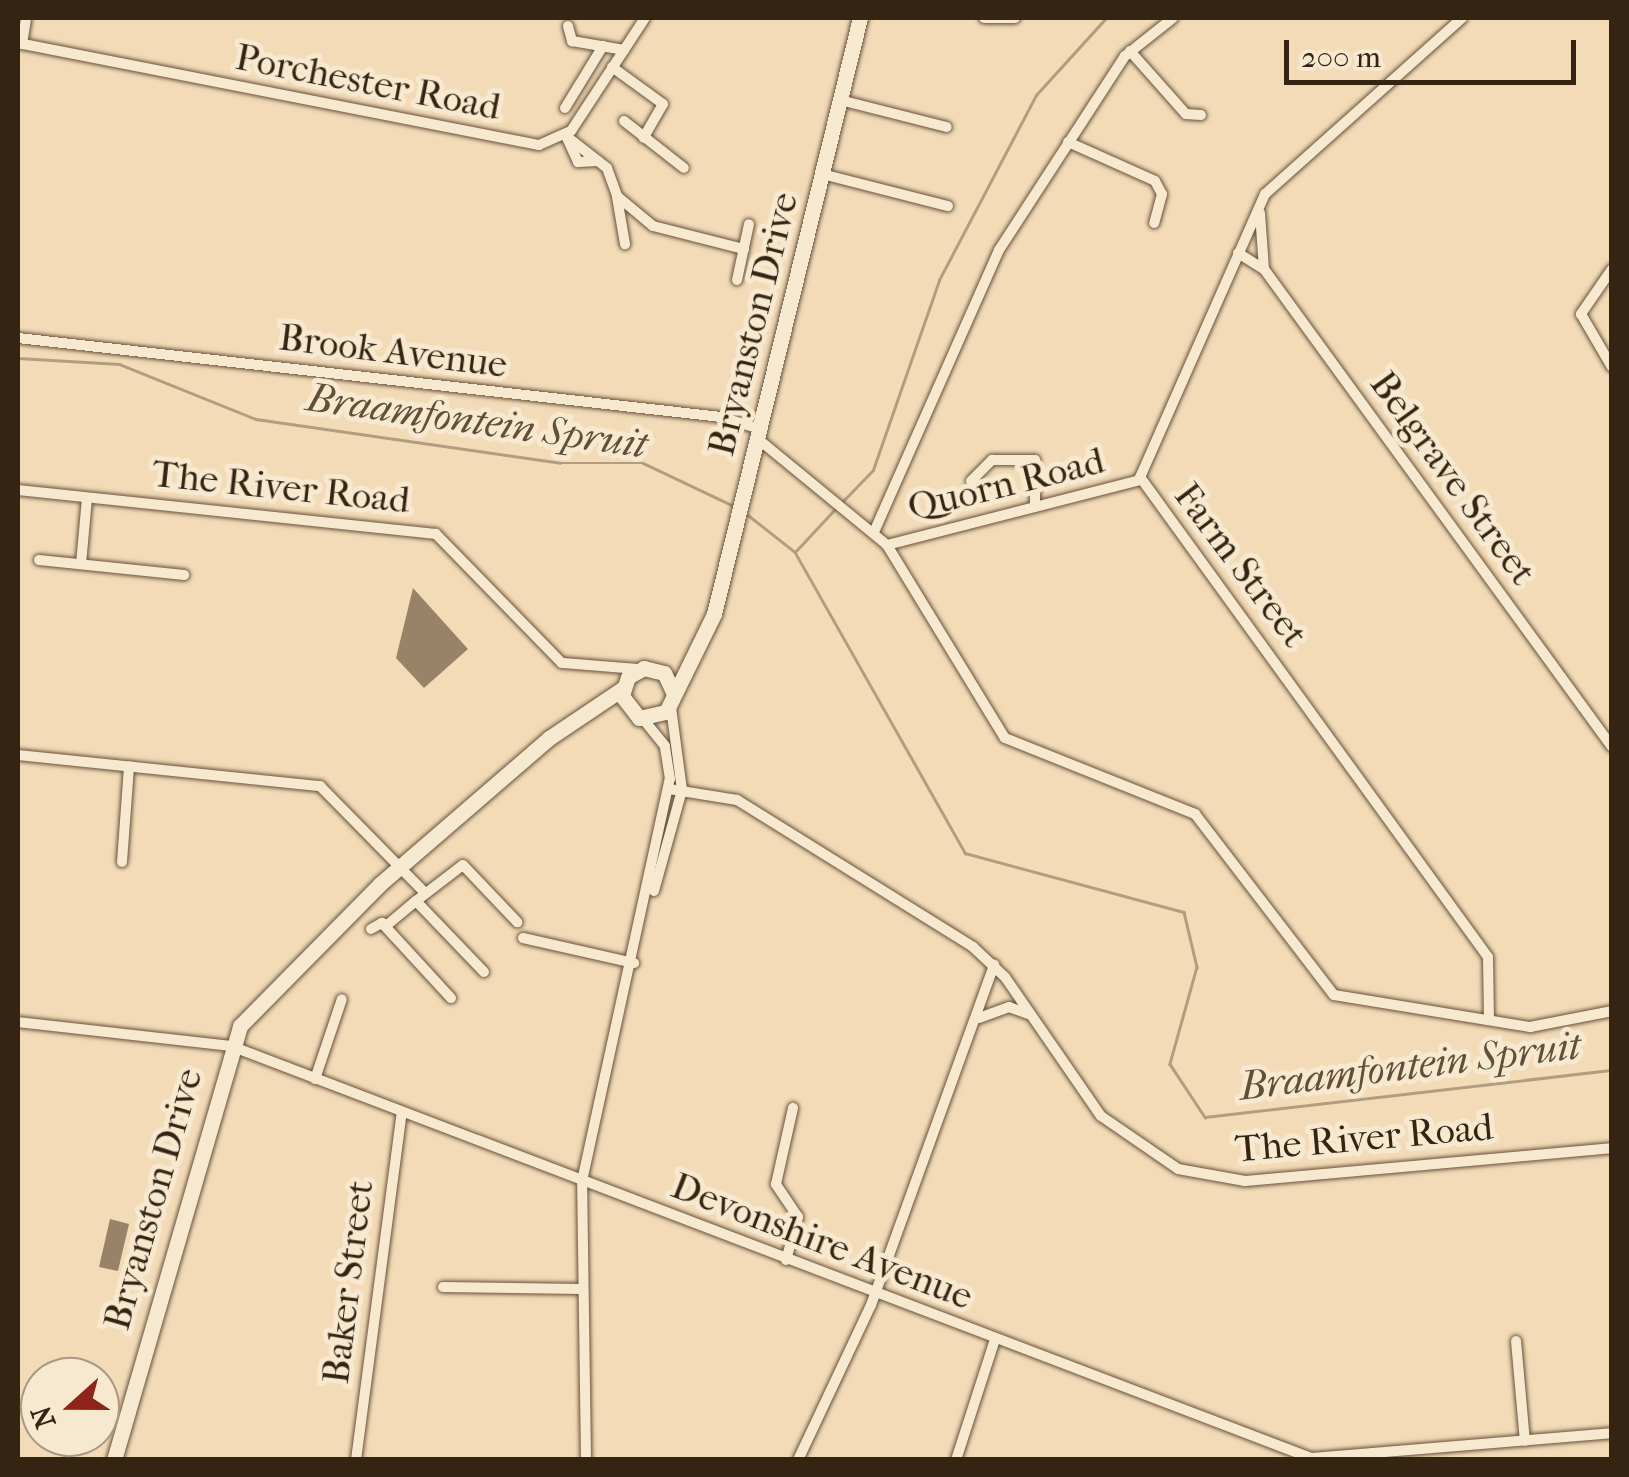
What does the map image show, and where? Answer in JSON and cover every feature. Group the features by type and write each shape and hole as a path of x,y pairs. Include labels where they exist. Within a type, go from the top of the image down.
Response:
{"main road":[{"name":"Bryanston Drive","path":"404,870 558,740 604,716 639,718 672,700 703,643 732,551 860,18"},
{"path":"644,668 676,663 703,643"},
{"name":"Bryanston Drive","path":"114,1460 230,1046 289,974 549,738 644,668"},
{"path":"644,668 669,679 672,700"},
{"path":"623,686 639,718"}],"street":[{"path":"20,43 26,18"},
{"path":"624,244 616,196 598,161 578,162 566,136 645,18"},
{"path":"984,18 1016,18"},
{"path":"874,532 992,263 1130,51 1173,18"},
{"name":"Farm Street","path":"1462,18 1261,202 1141,480 1488,957 1489,1020"},
{"path":"568,26 572,41 624,50"},
{"name":"Porchester Road","path":"20,43 528,145 566,136"},
{"path":"565,108 603,46"},
{"path":"1130,51 1186,114 1201,115"},
{"path":"612,68 663,104 643,138"},
{"path":"840,100 948,127"},
{"path":"624,121 684,168"},
{"path":"1068,142 1154,181 1162,194 1154,222"},
{"path":"822,174 948,206"},
{"path":"616,196 653,226 744,249"},
{"path":"1261,202 1264,269"},
{"path":"737,280 749,224"},
{"name":"Belgrave Street","path":"1238,253 1264,269 1612,746"},
{"path":"1612,270 1581,314 1612,367"},
{"name":"Brook Avenue","path":"18,338 722,417 759,434 887,545 1009,741 1196,814 1334,995 1550,1027 1612,1011"},
{"path":"971,482 992,460 1035,460 1035,507"},
{"name":"Quorn Road","path":"887,545 1141,480"},
{"name":"The River Road","path":"18,490 436,534 562,663 603,659 644,668"},
{"path":"81,564 87,498"},
{"path":"39,560 184,574"},
{"path":"603,659 623,686"},
{"path":"643,920 682,790 672,700"},
{"path":"586,1460 582,1181 634,962 669,789 665,746 639,718"},
{"path":"18,755 320,786 404,870 420,897 484,972"},
{"path":"122,862 129,766"},
{"name":"The River Road","path":"669,789 745,804 994,965 1106,1122 1166,1162 1210,1178 1612,1148"},
{"path":"371,929 386,926 463,865 516,922"},
{"path":"386,926 451,998"},
{"path":"523,938 634,962"},
{"path":"798,1460 876,1294 979,1018 994,965"},
{"path":"316,1079 342,999"},
{"path":"979,1018 1008,1007 1036,1019"},
{"name":"Devonshire Avenue","path":"18,1022 230,1046 1316,1459 1390,1457 1612,1433"},
{"path":"786,1260 798,1216 776,1184 793,1108"},
{"name":"Baker Street","path":"356,1460 402,1112"},
{"path":"443,1287 582,1289"},
{"path":"956,1460 995,1339"},
{"path":"1516,1341 1524,1440"}],"building":[{"path":"413,588 468,649 424,688 396,658"},
{"path":"110,1219 129,1224 118,1271 99,1267"}],"waterway":[{"path":"843,501 873,470 939,280 1036,95 1106,18"},
{"name":"Braamfontein Spruit","path":"18,358 119,364 256,419 560,463 643,463 732,505"},
{"path":"795,552 837,507"},
{"name":"Braamfontein Spruit","path":"748,515 795,552 965,853 1184,912 1197,967 1170,1064 1205,1117 1612,1070"}]}
